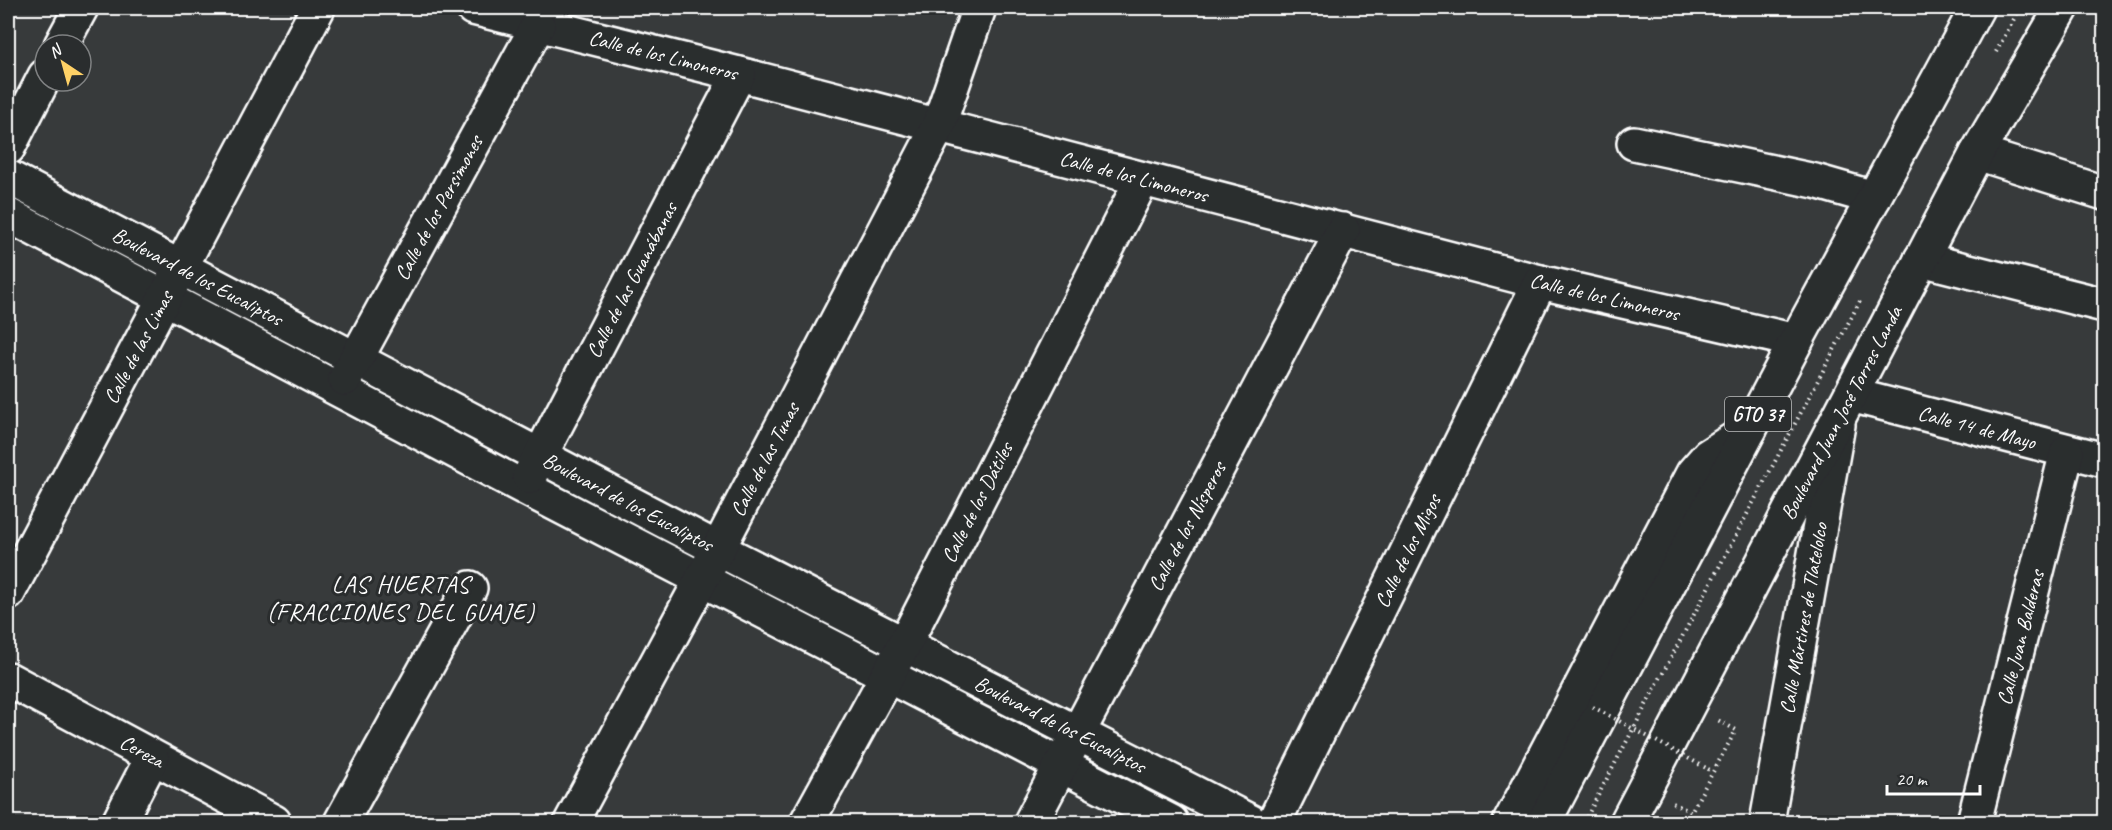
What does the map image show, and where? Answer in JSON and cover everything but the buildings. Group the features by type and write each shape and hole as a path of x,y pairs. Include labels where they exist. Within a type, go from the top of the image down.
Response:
{"street":[{"path":"67,33 81,8"},
{"name":"Calle de las Limas","path":"8,593 318,8"},
{"name":"Calle de los Limoneros","path":"472,8 738,74 1539,282 1796,341"},
{"name":"Calle de las Tunas","path":"572,822 938,127 979,8"},
{"name":"GTO 37","path":"1544,822 1796,341 1977,8"},
{"name":"Boulevard Juan José Torres Landa","path":"1627,822 1977,153 2062,8"},
{"name":"Calle de los Persimones","path":"339,390 538,25"},
{"name":"Calle de las Guanábanas","path":"523,487 738,74"},
{"path":"8,148 36,93"},
{"path":"1634,143 1815,180 1874,198"},
{"path":"1977,153 2104,193"},
{"name":"Boulevard de los Eucaliptos","path":"8,177 717,549 1251,822"},
{"name":"Calle de los Dátiles","path":"807,822 887,676 1143,180"},
{"name":"Boulevard de los Eucaliptos","path":"8,215 701,580 1171,822"},
{"name":"Calle de los Nísperos","path":"1031,822 1343,230"},
{"path":"1921,259 1984,277 2104,305"},
{"name":"Calle de los Migos","path":"1274,822 1539,282"},
{"name":"Calle 14 de Mayo","path":"1846,404 2104,460"},
{"name":"Calle Mártires de Tlatelolco","path":"1767,822 1846,404"},
{"path":"1510,822 1693,473 1708,456 1750,429"},
{"name":"Calle Juan Balderas","path":"1974,822 2067,452"},
{"path":"341,822 470,588"},
{"name":"Cereza","path":"8,679 274,822"},
{"path":"119,822 152,758"}],"path":[{"path":"1992,60 2020,8"},
{"path":"1584,822 1861,299"},
{"path":"1593,707 1713,772"},
{"path":"1691,812 1736,730"}],"district":[{"name":"LAS HUERTAS (FRACCIONES DEL GUAJE)","path":"401,598"}]}
